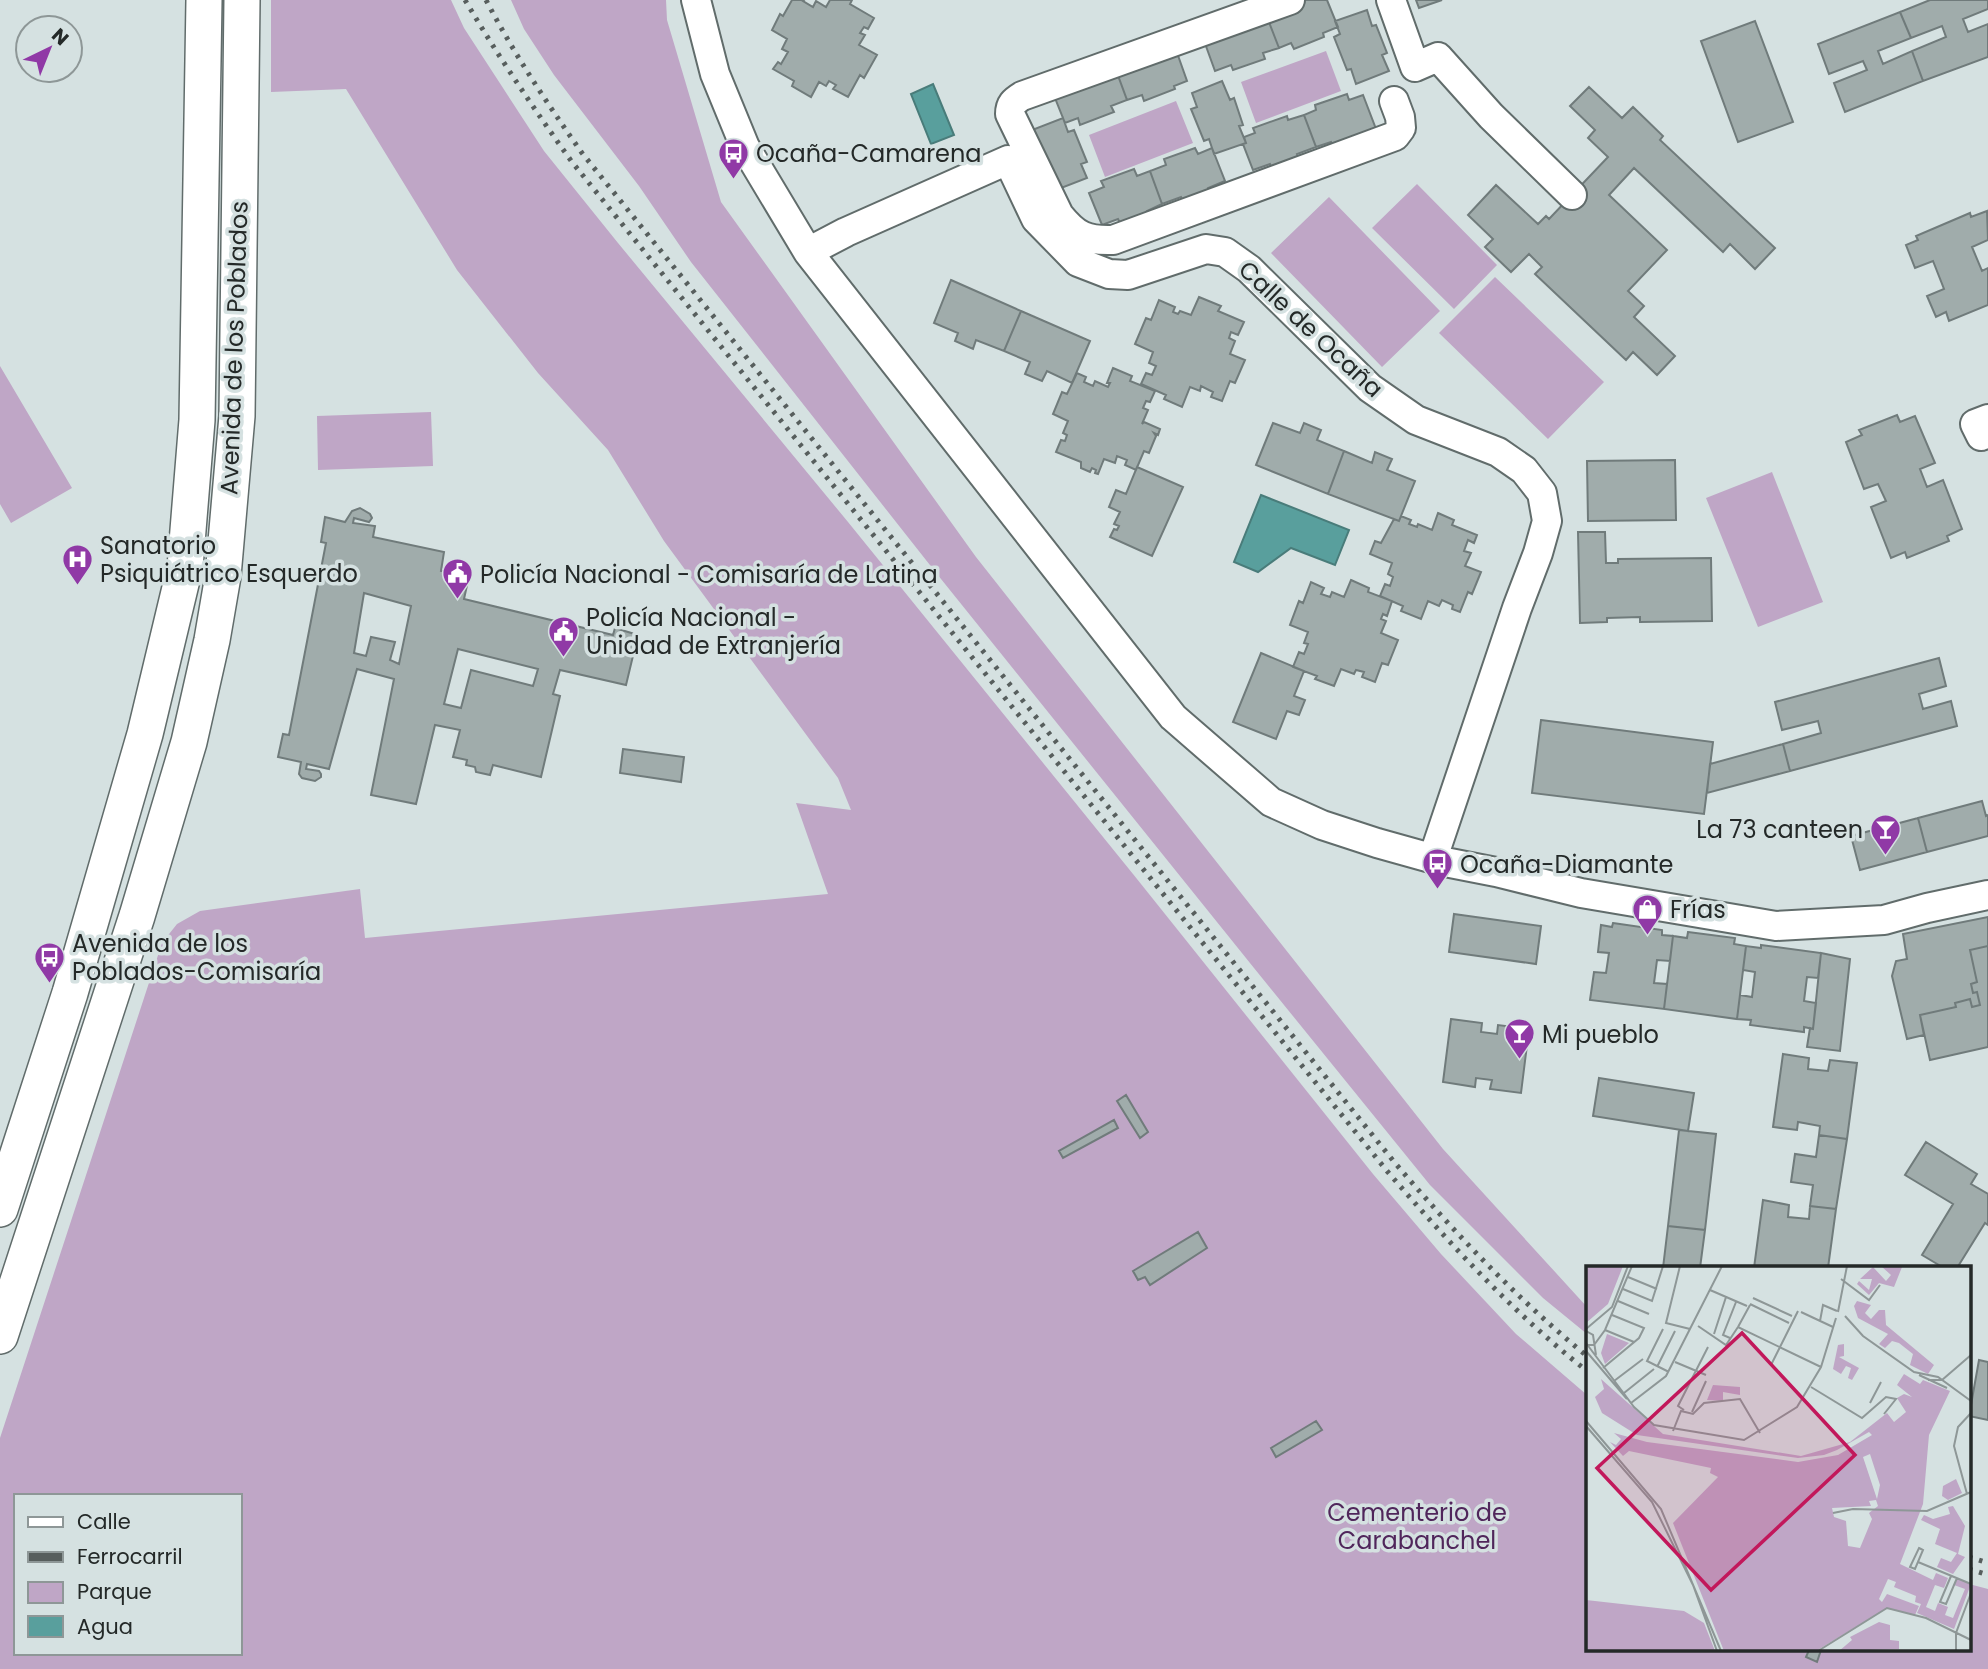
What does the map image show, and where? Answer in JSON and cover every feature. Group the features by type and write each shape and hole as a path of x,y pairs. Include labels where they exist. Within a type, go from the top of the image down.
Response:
{"main road":[{"name":"Avenida de los Poblados","path":"0,1209 70,993 145,734 185,567 197,420 204,0"},
{"name":"Avenida de los Poblados","path":"0,1336 137,916 189,742 212,640 223,576 237,416 242,0"}],"street":[{"path":"696,0 715,74 745,147 808,252 1173,717 1271,802 1322,825 1433,858 1581,893 1776,926 1884,920 1988,895"},
{"path":"1290,0 1015,100 1010,107 1010,114 1044,209 1059,215 1076,233 1092,241 1113,240 1395,136 1401,128 1394,101"},
{"path":"1391,0 1415,66 1438,57 1491,116 1572,195"},
{"name":"Calle de Ocaña","path":"808,252 846,232 1008,160 1044,209 1036,219 1078,262 1108,274 1128,275 1206,249 1226,252 1249,269 1370,388 1416,420 1497,452 1524,470 1542,493 1547,521 1433,858"}],"green space":[{"name":"Cementerio de Carabanchel","path":"271,0 451,0 464,28 544,151 848,522 1373,1174 1441,1254 1516,1334 1586,1394 1586,1652 1970,1652 1970,1584 1988,1589 1988,1669 0,1669 0,1438 162,943 177,924 200,911 360,889 365,938 828,894 796,803 851,810 838,778 664,541 608,450 538,373 457,270 346,89 271,92"},
{"path":"511,0 666,0 667,20 721,202 976,557 1443,1149 1586,1306 1586,1333 1543,1298 1430,1185 937,574 691,262 639,186 554,75 524,29"},
{"path":"1326,51 1341,91 1256,123 1241,82"},
{"path":"1176,101 1193,143 1105,177 1089,135"},
{"path":"1417,184 1497,265 1454,309 1372,228"},
{"path":"1329,197 1440,311 1382,367 1271,253"},
{"path":"1495,277 1604,382 1548,439 1439,333"},
{"path":"0,366 72,488 11,523 0,504"},
{"path":"431,412 433,466 318,470 317,416"},
{"path":"1772,472 1823,602 1758,627 1706,498"}],"water":[{"path":"933,84 954,135 931,144 911,94"},
{"path":"1261,495 1349,530 1335,565 1291,548 1258,572 1234,562"}],"building":[{"path":"792,0 804,0 813,7 816,1 826,7 830,0 852,0 850,4 874,18 868,29 864,27 860,33 865,35 859,45 877,55 864,78 860,75 848,97 833,89 836,85 829,81 826,86 819,82 811,97 792,86 794,81 773,69 778,62 781,64 788,52 782,49 787,39 772,30 780,14 783,16"},
{"path":"1299,0 1327,0 1338,27 1323,33 1324,37 1294,49 1291,43 1279,48 1267,17"},
{"path":"1416,0 1442,0 1419,8"},
{"path":"1930,0 1988,0 1988,9 1963,19 1968,32 1988,24 1988,57 1923,81 1912,51 1946,37 1942,26 1911,38 1900,12"},
{"path":"1367,10 1372,26 1376,25 1387,53 1382,55 1389,71 1356,84 1351,69 1347,70 1334,37 1340,34 1335,21"},
{"path":"1900,12 1911,38 1878,51 1883,64 1912,51 1923,81 1845,112 1834,83 1867,70 1863,61 1829,74 1818,44"},
{"path":"1267,17 1279,48 1263,53 1265,59 1233,70 1231,65 1215,71 1203,38"},
{"path":"1755,21 1793,122 1738,142 1701,41"},
{"path":"1175,47 1187,81 1174,86 1175,89 1144,101 1142,95 1127,100 1116,70"},
{"path":"1116,70 1127,100 1111,106 1114,112 1080,125 1078,118 1065,123 1053,93"},
{"path":"1222,81 1230,100 1234,98 1243,125 1239,126 1246,143 1214,154 1209,139 1204,141 1191,109 1197,107 1192,93"},
{"path":"1589,87 1622,118 1633,107 1663,136 1660,140 1775,248 1755,269 1730,244 1723,252 1634,168 1609,195 1667,250 1628,291 1644,306 1634,317 1675,356 1657,375 1633,352 1626,360 1535,274 1542,267 1529,254 1511,272 1485,247 1493,239 1468,215 1496,185 1538,224 1546,216 1549,219 1608,157 1588,138 1595,130 1570,106"},
{"path":"1347,94 1349,100 1363,95 1376,129 1333,148 1331,142 1316,147 1304,115 1316,110 1315,105"},
{"path":"1304,115 1316,147 1297,154 1299,159 1272,169 1270,164 1253,170 1243,144 1246,143 1244,137 1255,133 1253,128 1287,116 1288,120"},
{"path":"1063,118 1068,132 1074,130 1087,162 1081,164 1087,178 1056,190 1032,130"},
{"path":"1195,148 1198,154 1212,148 1225,181 1208,188 1209,192 1183,202 1181,197 1162,204 1150,171 1166,165 1164,159"},
{"path":"1134,169 1137,176 1150,171 1162,204 1147,211 1148,215 1121,225 1118,219 1102,225 1089,193 1104,187 1101,181"},
{"path":"1987,211 1988,240 1972,247 1982,271 1988,268 1988,305 1949,321 1946,312 1936,317 1927,296 1944,289 1933,261 1915,268 1906,245 1918,240 1916,236 1970,213 1971,217"},
{"path":"951,280 1021,311 1004,351 976,340 973,349 955,341 958,333 934,323"},
{"path":"1199,297 1221,306 1218,311 1244,322 1238,335 1231,332 1229,338 1235,341 1230,354 1245,360 1235,383 1230,381 1222,401 1211,397 1213,392 1201,386 1200,391 1190,387 1182,407 1164,399 1166,395 1141,384 1146,373 1152,375 1156,366 1149,363 1153,352 1135,344 1146,318 1151,320 1159,300 1175,307 1173,312 1178,314 1180,311 1191,315"},
{"path":"1021,311 1090,341 1072,383 1047,371 1042,381 1025,374 1030,362 1004,351"},
{"path":"1113,368 1132,376 1130,381 1155,391 1150,402 1146,401 1143,408 1148,410 1142,424 1144,422 1160,429 1158,435 1154,433 1156,436 1149,453 1144,451 1136,470 1125,465 1127,460 1117,456 1115,463 1104,459 1098,474 1092,468 1090,472 1081,468 1081,462 1056,452 1061,440 1065,441 1067,435 1063,433 1068,421 1053,414 1062,392 1067,394 1077,373 1086,377 1084,382 1093,386 1095,381 1108,387"},
{"path":"1897,415 1900,422 1915,416 1935,463 1920,469 1927,487 1943,480 1962,529 1947,536 1949,541 1907,558 1905,552 1891,558 1871,507 1886,501 1878,484 1864,489 1846,442 1862,435 1859,430"},
{"path":"1273,423 1300,433 1304,423 1321,430 1317,440 1344,451 1328,494 1256,465"},
{"path":"1344,451 1372,463 1375,452 1392,459 1387,470 1415,481 1399,521 1328,494"},
{"path":"1675,460 1676,520 1588,521 1587,461"},
{"path":"1137,467 1183,487 1152,556 1110,537 1119,526 1114,524 1120,512 1109,507 1116,490 1126,494"},
{"name":"Policía Nacional - Unidad de Extranjería","path":"360,508 370,514 372,518 369,522 354,518 353,523 375,526 373,537 444,552 441,571 469,576 464,599 613,635 615,628 638,635 626,685 560,670 553,694 560,696 541,777 493,765 490,775 476,772 475,767 466,765 467,760 453,757 460,730 435,725 416,804 371,795 394,679 357,669 329,769 307,764 306,769 319,771 321,777 315,781 302,778 299,774 301,762 278,757 283,734 289,735 326,543 321,542 325,517 345,522 352,511","holes":["364,593 411,606 399,664 390,660 395,642 371,637 366,656 354,653","458,649 538,669 533,686 471,670 461,708 444,704"]},
{"path":"1438,513 1454,520 1452,525 1477,535 1474,543 1468,540 1464,551 1471,553 1465,566 1481,572 1472,594 1468,592 1460,612 1442,600 1439,606 1428,601 1421,619 1401,611 1403,606 1380,596 1385,584 1390,586 1393,577 1388,574 1392,563 1370,554 1375,541 1381,543 1394,519 1399,521 1401,516 1411,520 1409,524 1417,527 1418,524 1432,530"},
{"path":"1578,532 1605,532 1606,563 1618,563 1618,559 1711,558 1712,621 1640,622 1640,617 1607,618 1607,622 1580,623"},
{"path":"1351,580 1369,588 1368,592 1392,601 1387,616 1383,614 1381,619 1386,621 1381,633 1398,640 1388,665 1382,663 1375,682 1362,677 1364,672 1356,670 1354,674 1341,669 1334,686 1293,667 1299,652 1304,654 1308,644 1304,643 1308,632 1290,625 1299,601 1303,603 1311,582 1324,588 1321,594 1330,597 1332,592 1344,597"},
{"path":"1261,653 1304,671 1294,696 1305,700 1299,715 1287,711 1276,739 1233,722"},
{"path":"1939,658 1946,686 1919,694 1923,709 1951,701 1957,726 1790,771 1783,744 1821,733 1818,721 1782,730 1775,702"},
{"path":"1541,720 1713,742 1704,814 1532,793"},
{"path":"1783,744 1790,771 1707,793 1710,764"},
{"path":"623,749 684,757 681,782 620,773"},
{"path":"1982,801 1986,816 1988,815 1988,836 1927,852 1918,818"},
{"path":"1918,818 1927,852 1860,870 1851,836"},
{"path":"1454,914 1541,926 1536,964 1449,952"},
{"path":"1988,917 1988,946 1970,950 1977,982 1971,984 1973,993 1977,992 1980,1005 1972,1007 1970,999 1955,1003 1956,1007 1920,1015 1924,1035 1907,1039 1892,976 1896,961 1907,959 1903,934"},
{"path":"1613,923 1662,930 1662,935 1673,936 1670,961 1657,960 1654,983 1667,984 1664,1009 1590,1000 1594,972 1606,973 1609,953 1598,952 1601,925 1612,927"},
{"path":"1688,932 1735,938 1734,944 1746,946 1737,1019 1664,1009 1673,936 1687,938"},
{"path":"1761,945 1821,953 1818,978 1807,977 1804,1001 1816,1003 1813,1029 1804,1027 1804,1032 1750,1025 1751,1020 1737,1019 1740,995 1752,997 1755,972 1743,970 1746,946 1761,948"},
{"path":"1988,946 1988,1047 1930,1060 1920,1015 1956,1007 1955,1003 1970,999 1972,1007 1980,1005 1977,992 1973,993 1971,984 1977,982 1970,950"},
{"path":"1821,953 1850,959 1840,1051 1807,1047 1810,1028 1813,1029"},
{"path":"1451,1019 1482,1023 1481,1032 1497,1034 1498,1025 1529,1029 1521,1093 1490,1089 1492,1080 1476,1078 1475,1087 1443,1082"},
{"path":"1783,1054 1809,1058 1808,1069 1828,1071 1830,1060 1857,1063 1847,1139 1819,1135 1820,1126 1798,1122 1797,1130 1773,1127"},
{"path":"1599,1078 1694,1093 1688,1131 1593,1116"},
{"path":"1126,1095 1148,1132 1140,1138 1117,1101"},
{"path":"1114,1120 1118,1128 1063,1158 1059,1151"},
{"path":"1679,1130 1716,1134 1705,1230 1668,1226"},
{"path":"1819,1135 1847,1139 1836,1209 1810,1206 1813,1185 1791,1182 1795,1154 1816,1157"},
{"path":"1926,1142 1977,1174 1971,1184 1988,1194 1988,1225 1985,1223 1958,1266 1941,1266 1922,1255 1953,1204 1905,1175"},
{"path":"1763,1200 1789,1205 1788,1217 1809,1219 1810,1206 1836,1209 1828,1266 1754,1266"},
{"path":"1668,1226 1705,1230 1700,1266 1663,1266"},
{"path":"1198,1232 1207,1248 1150,1285 1145,1277 1138,1280 1133,1271"},
{"path":"1979,1360 1988,1362 1988,1420 1970,1416"},
{"path":"1316,1421 1322,1430 1276,1457 1271,1448"},
{"path":"1808,1652 1820,1652 1817,1662 1806,1657"}],"railway":[{"path":"465,0 572,162 1387,1171 1482,1276 1586,1370"},
{"path":"486,0 531,78 582,153 1395,1163 1487,1264 1586,1355"},
{"path":"1970,1557 1988,1563"},
{"path":"1970,1569 1988,1575"}],"place":[{"name":"Ocaña-Camarena","path":"733,180"},
{"name":"Sanatorio Psiquiátrico Esquerdo","path":"77,586"},
{"name":"Policía Nacional - Comisaría de Latina","path":"457,601"},
{"name":"Policía Nacional - Unidad de Extranjería","path":"563,658"},
{"name":"La 73 canteen","path":"1886,856"},
{"name":"Ocaña-Diamante","path":"1437,891"},
{"name":"Frías","path":"1647,936"},
{"name":"Avenida de los Poblados-Comisaría","path":"49,984"},
{"name":"Mi pueblo","path":"1519,1061"}]}
